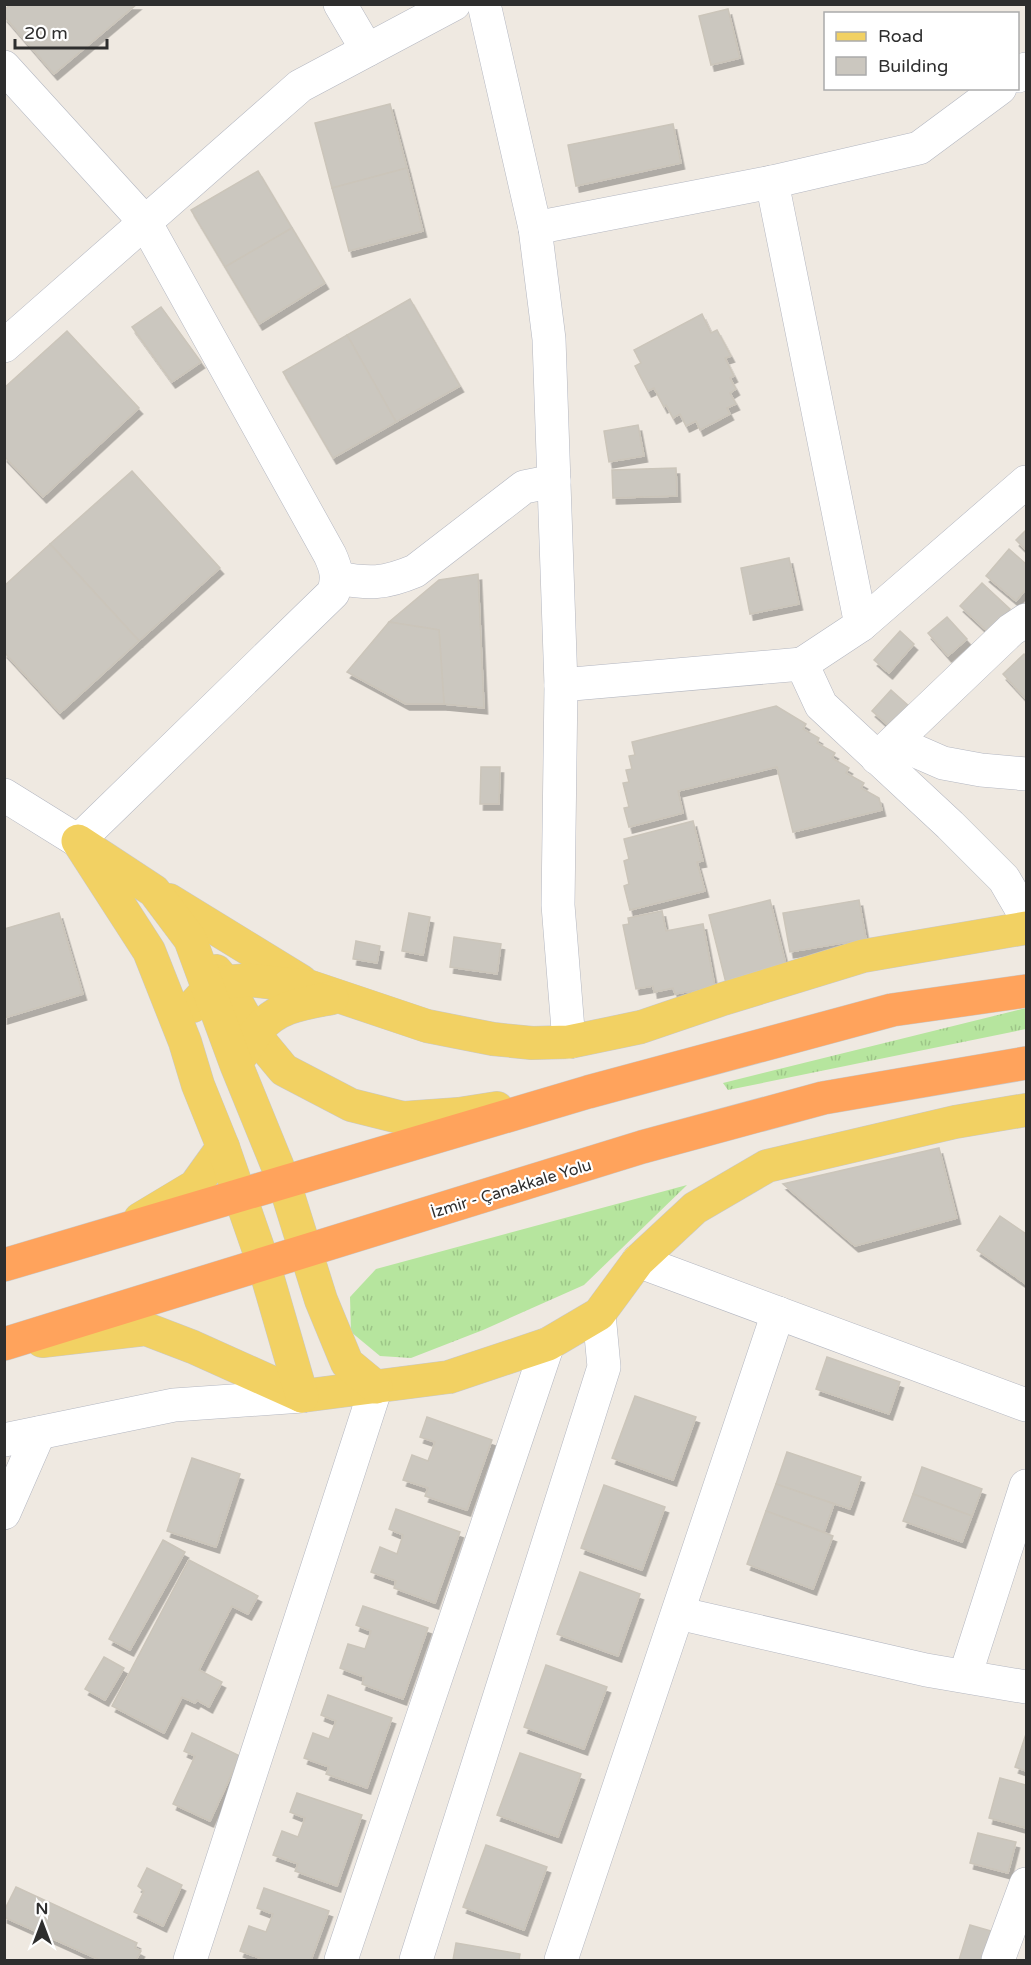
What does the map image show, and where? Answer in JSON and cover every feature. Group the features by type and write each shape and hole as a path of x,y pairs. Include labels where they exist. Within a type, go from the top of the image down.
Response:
{"highway":[{"path":"4,1265 239,1195 289,1197 350,1163 588,1092 892,1010 1026,991"},
{"name":"İzmir - Çanakkale Yolu","path":"4,1345 264,1265 306,1249 642,1147 823,1098 1026,1063"}],"main road":[{"path":"78,840 153,891 325,992"},
{"path":"78,840 149,951 185,1042 198,1085 223,1147 264,1265 302,1396"},
{"path":"153,891 190,939 217,987 284,1070 351,1105 404,1118 459,1114 588,1092"},
{"path":"185,1042 186,1021 193,1006 217,987 249,980 325,992 427,1026 471,1035 532,1043 569,1042 641,1027 863,956 1026,928"},
{"path":"217,987 236,1064 289,1197 319,1292 347,1363 376,1387"},
{"path":"236,1064 259,1028 278,1012 304,1003 325,992"},
{"path":"4,1345 146,1329 193,1347 302,1396 449,1377 548,1344 598,1314 639,1261 695,1208 767,1166 955,1122 1026,1110"},
{"path":"118,1232 195,1186 223,1147"},
{"path":"264,1265 269,1246 289,1197"},
{"path":"319,1292 331,1261 373,1229"}],"street":[{"path":"340,4 367,50"},
{"path":"4,346 300,86 454,4"},
{"path":"484,4 536,228 549,339 561,685 558,905 569,1042"},
{"path":"4,67 145,222 330,555 337,578 333,593 78,840 4,795"},
{"path":"536,228 772,182 919,148 997,90"},
{"path":"772,182 861,625"},
{"path":"337,578 365,583 398,578 415,571 525,487 554,482"},
{"path":"561,685 802,664 861,625 1026,482"},
{"path":"886,750 1011,630 1026,620"},
{"path":"802,664 821,705 886,750 950,825 1004,879 1026,917"},
{"path":"886,750 981,770 1026,774"},
{"path":"639,1261 1026,1405"},
{"path":"561,1960 778,1313"},
{"path":"416,1960 604,1367 598,1314"},
{"path":"341,1960 548,1344"},
{"path":"190,1960 376,1387"},
{"path":"4,1440 174,1405 302,1396"},
{"path":"4,1513 39,1433"},
{"path":"965,1676 1026,1486"},
{"path":"678,1613 926,1670 1026,1687"},
{"path":"998,1960 1024,1900"}],"green space":[{"path":"1026,1008 1026,1029 728,1090 723,1083"},
{"path":"687,1185 584,1285 483,1330 411,1358 380,1356 351,1332 350,1297 376,1269"}],"building":[{"path":"11,4 137,4 54,74 4,16 4,10"},
{"path":"728,9 740,58 711,65 699,16"},
{"path":"390,104 407,168 332,188 315,123"},
{"path":"673,124 681,163 576,186 568,145"},
{"path":"407,168 423,231 349,251 332,188"},
{"path":"258,171 292,228 225,267 191,210"},
{"path":"292,228 325,283 259,324 225,267"},
{"path":"410,299 460,386 396,422 347,335"},
{"path":"161,307 201,362 172,382 132,327"},
{"path":"702,314 711,333 717,330 731,356 725,358 734,376 730,378 736,389 730,393 736,404 727,408 730,414 700,430 696,421 686,426 680,414 673,418 654,388 648,391 635,366 641,363 634,350"},
{"path":"67,331 139,408 43,497 4,456 4,388"},
{"path":"347,335 396,422 333,458 283,372"},
{"path":"638,425 644,456 609,462 604,431"},
{"path":"676,468 677,496 613,498 612,470"},
{"path":"132,471 220,568 139,641 50,544"},
{"path":"1026,530 1026,550 1016,540"},
{"path":"50,544 139,641 60,713 4,652 4,586"},
{"path":"1009,549 1026,564 1026,589 1016,601 986,576"},
{"path":"789,558 799,604 750,614 741,568"},
{"path":"478,574 484,708 444,704 439,630 389,622 439,580"},
{"path":"982,583 1010,609 988,632 960,606"},
{"path":"947,617 967,639 948,656 928,633"},
{"path":"389,622 439,630 444,704 406,704 347,672"},
{"path":"900,631 914,644 889,673 874,660"},
{"path":"1024,654 1026,656 1026,699 1003,674"},
{"path":"891,690 909,706 890,727 872,711"},
{"path":"776,706 806,724 803,729 819,738 817,743 835,753 832,758 849,768 846,773 864,783 861,788 879,798 882,810 793,832 777,767 678,791 683,813 629,827 624,808 629,807 623,783 629,782 626,770 632,769 629,756 635,755 632,742"},
{"path":"481,767 500,767 499,804 480,804"},
{"path":"693,821 703,861 697,862 705,891 630,910 624,886 629,884 624,861 629,859 624,839"},
{"path":"770,900 787,969 726,983 709,915"},
{"path":"859,900 866,939 790,952 783,913"},
{"path":"662,911 666,931 703,924 715,987 675,994 673,988 654,992 653,986 636,989 623,925 629,924 628,918"},
{"path":"59,913 83,994 4,1018 4,929"},
{"path":"409,913 430,917 423,955 402,951"},
{"path":"454,937 501,944 497,974 450,967"},
{"path":"356,941 380,946 377,963 353,959"},
{"path":"939,1148 957,1218 855,1246 783,1184"},
{"path":"1000,1216 1026,1234 1026,1284 977,1250"},
{"path":"827,1357 900,1382 889,1414 816,1389"},
{"path":"635,1396 696,1417 673,1480 612,1458"},
{"path":"427,1417 492,1440 467,1510 425,1496 428,1488 403,1480 412,1455 428,1461 435,1442 420,1437"},
{"path":"787,1452 861,1477 850,1509 776,1484"},
{"path":"192,1458 240,1474 216,1547 167,1531"},
{"path":"922,1467 982,1489 972,1516 913,1494"},
{"path":"776,1484 834,1504 824,1532 766,1511"},
{"path":"604,1485 665,1507 642,1570 581,1548"},
{"path":"913,1494 972,1516 962,1542 903,1521"},
{"path":"396,1509 460,1532 435,1603 394,1588 396,1581 371,1572 380,1547 397,1554 403,1535 389,1529"},
{"path":"766,1511 833,1536 813,1589 747,1564"},
{"path":"163,1540 185,1552 130,1650 109,1639"},
{"path":"189,1560 258,1596 248,1614 232,1606 199,1670 222,1682 209,1707 197,1700 195,1703 182,1697 164,1733 112,1706"},
{"path":"580,1572 640,1594 618,1656 557,1634"},
{"path":"363,1606 428,1628 403,1699 362,1684 364,1677 340,1668 348,1644 365,1649 371,1631 356,1625"},
{"path":"104,1657 124,1668 105,1700 85,1689"},
{"path":"546,1665 607,1687 584,1749 524,1727"},
{"path":"328,1695 392,1718 367,1788 326,1774 329,1767 304,1758 313,1733 329,1739 336,1721 321,1715"},
{"path":"192,1733 240,1756 210,1821 173,1804 195,1756 184,1751"},
{"path":"1026,1734 1026,1771 1015,1767"},
{"path":"520,1753 581,1774 558,1837 497,1815"},
{"path":"1000,1778 1026,1785 1026,1828 989,1818"},
{"path":"297,1793 362,1815 337,1886 295,1871 298,1864 273,1855 282,1831 298,1837 305,1818 290,1812"},
{"path":"978,1833 1016,1842 1008,1873 970,1863"},
{"path":"486,1845 547,1867 524,1930 463,1907"},
{"path":"147,1868 182,1885 163,1926 134,1912 144,1891 138,1886"},
{"path":"16,1887 137,1943 135,1948 141,1951 136,1960 100,1960 4,1917 4,1911"},
{"path":"264,1888 329,1911 311,1960 265,1960 240,1951 249,1926 266,1932 273,1914 257,1908"},
{"path":"970,1925 991,1931 983,1960 959,1960"},
{"path":"456,1943 520,1954 519,1960 453,1960"}]}
